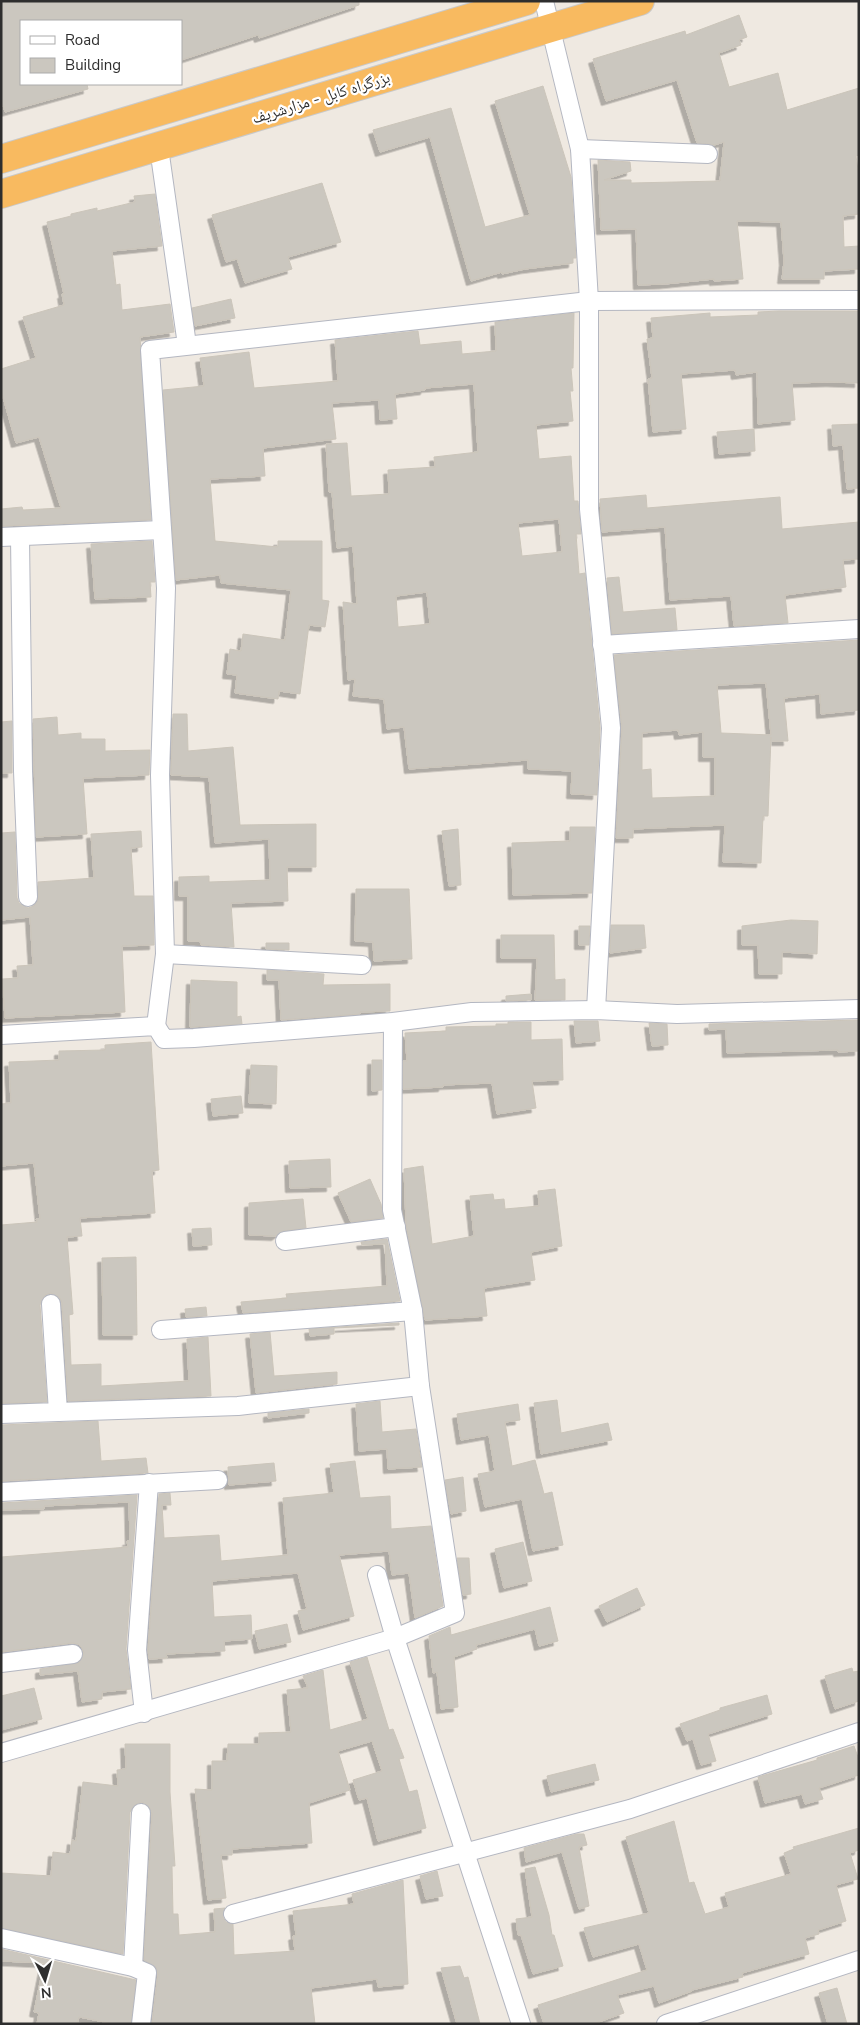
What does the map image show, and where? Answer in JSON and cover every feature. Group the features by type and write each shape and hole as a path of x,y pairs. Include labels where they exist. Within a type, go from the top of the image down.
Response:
{"highway":[{"name":"بزرگراه کابل - مزارشریف","path":"1,160 526,1"},
{"name":"بزرگراه کابل - مزارشریف","path":"1,194 159,148 640,1"}],"street":[{"path":"544,1 580,150 589,301 589,509 611,728 596,1010"},
{"path":"159,148 187,345"},
{"path":"580,150 708,154"},
{"path":"859,300 589,301 150,350 166,588 160,775 165,954 156,1026 164,1039 393,1022 472,1012 596,1010 677,1014 859,1009"},
{"path":"1,537 162,530"},
{"path":"20,537 23,771 28,897"},
{"path":"602,645 859,629"},
{"path":"165,954 362,965"},
{"path":"1,1753 395,1638 455,1613 420,1386 413,1311 392,1210 393,1022"},
{"path":"1,1035 156,1026"},
{"path":"285,1241 396,1227"},
{"path":"50,1304 58,1412"},
{"path":"161,1330 413,1311"},
{"path":"1,1414 238,1406 420,1386"},
{"path":"1,1492 218,1480"},
{"path":"144,1712 137,1650 149,1483"},
{"path":"377,1575 395,1638 521,2024"},
{"path":"1,1663 73,1654"},
{"path":"233,1914 630,1809 859,1732"},
{"path":"133,1967 141,1813"},
{"path":"1,1938 133,1967 147,1974 141,2024"},
{"path":"666,2024 859,1960"}],"building":[{"path":"1,1 359,1 359,5 259,38 258,35 182,60 182,20 20,20 20,85 87,85 88,89 5,112 1,100"},
{"path":"739,15 747,37 739,40 741,45 719,53 729,87 778,73 787,110 859,88 859,155 856,156 859,177 859,214 843,216 844,247 859,246 859,269 824,271 824,279 782,279 784,261 781,222 737,221 743,279 714,281 714,279 638,285 636,229 601,230 598,160 630,162 631,171 604,180 631,180 631,183 720,181 724,142 714,145 697,143 677,80 606,101 593,59 685,31 686,35"},
{"path":"543,86 571,177 576,258 573,258 573,263 502,274 502,272 471,281 430,137 380,152 373,130 451,108 485,227 530,215 495,101"},
{"path":"322,183 341,242 288,257 292,269 245,283 237,259 226,262 212,215"},
{"path":"155,194 162,246 112,251 116,285 120,284 122,310 170,304 174,332 140,337 151,520 1,526 1,509 22,507 23,510 61,508 39,437 16,443 1,390 1,369 36,358 23,317 64,305 62,294 64,294 47,222 97,208 97,211 135,202 134,196"},
{"path":"231,299 235,318 195,326 192,308"},
{"path":"859,311 859,383 792,383 795,420 758,424 757,372 736,375 735,370 681,374 686,429 653,432 648,379 652,378 647,339 653,338 651,318 710,313 710,317 758,315 758,312"},
{"path":"574,313 573,368 571,368 573,391 570,391 573,421 536,425 539,459 571,456 574,501 578,501 581,534 576,534 579,574 585,573 600,728 597,795 571,794 572,771 528,769 528,760 409,769 404,727 387,729 384,699 353,696 355,679 348,680 343,602 357,604 353,546 337,548 332,492 329,492 326,444 347,443 351,496 389,494 388,470 435,467 434,457 478,452 474,384 425,388 425,390 395,394 397,419 380,420 379,400 332,403 336,439 263,448 265,476 210,479 215,541 278,547 278,541 322,541 322,600 329,601 325,627 309,625 300,694 279,691 278,699 235,693 237,675 227,674 230,649 241,651 243,634 285,640 291,590 221,583 220,575 176,580 163,390 204,386 200,358 249,352 254,388 338,381 335,340 418,331 420,345 461,341 462,354 496,351 495,322","holes":["559,519 562,552 522,556 518,523","427,592 430,624 398,627 396,596"]},
{"path":"859,424 859,488 847,489 843,445 833,446 832,425"},
{"path":"754,429 755,451 719,454 717,432"},
{"path":"646,495 647,508 780,497 782,529 859,522 859,559 843,560 846,587 785,595 788,623 734,626 731,596 670,600 665,527 602,532 600,499"},
{"path":"152,541 155,582 150,582 151,597 95,599 91,544"},
{"path":"619,577 623,612 675,608 677,630 612,634 607,578"},
{"path":"859,640 859,710 821,714 820,694 784,698 788,741 771,741 771,737 768,816 763,816 761,863 723,862 725,825 633,829 633,838 616,838 622,728 614,655","holes":["766,683 771,735 721,733 717,685","678,730 679,735 703,732 703,757 715,757 715,796 652,798 651,769 642,770 642,733"]},
{"path":"173,714 187,714 188,751 233,747 240,825 316,824 316,867 287,867 288,901 231,903 234,947 201,945 200,941 188,941 188,896 179,896 179,877 209,876 209,882 270,880 269,839 215,843 209,777 171,775"},
{"path":"57,717 58,735 81,733 81,739 105,739 105,751 150,750 149,775 83,778 87,834 36,837 33,719"},
{"path":"12,721 12,773 1,773 1,722"},
{"path":"570,827 595,827 592,893 513,895 512,843 570,841"},
{"path":"458,829 461,885 449,886 442,831"},
{"path":"141,831 142,847 131,848 134,896 153,896 154,945 122,946 125,1012 5,1018 2,979 18,978 17,966 33,965 30,917 1,920 1,833 15,832 17,898 19,903 28,908 34,906 38,901 38,882 94,878 91,834"},
{"path":"356,889 409,889 412,959 374,961 373,942 355,941"},
{"path":"791,920 818,921 817,954 782,952 782,974 759,974 758,945 742,945 742,926"},
{"path":"611,925 644,925 646,948 610,953"},
{"path":"579,926 590,926 589,945 579,945"},
{"path":"501,935 554,935 555,980 565,979 565,1000 535,1000 537,958 501,958"},
{"path":"266,943 289,943 289,950 266,949"},
{"path":"267,970 324,974 323,985 390,984 390,1011 281,1020 279,980 267,980"},
{"path":"191,980 237,982 237,1017 241,1016 242,1024 190,1027"},
{"path":"531,994 531,1000 506,1001 506,996"},
{"path":"859,1020 859,1051 727,1053 726,1029 709,1030 709,1024"},
{"path":"574,1021 598,1021 600,1041 576,1043"},
{"path":"508,1022 531,1022 531,1040 562,1039 563,1080 532,1081 536,1108 497,1114 492,1083 403,1089 403,1061 407,1061 405,1033 446,1031 446,1027 496,1026 496,1024 508,1024"},
{"path":"649,1023 667,1024 668,1045 652,1046"},
{"path":"151,1042 159,1170 152,1171 155,1213 80,1218 82,1236 67,1237 73,1314 69,1315 71,1365 101,1364 101,1386 189,1381 187,1339 208,1337 211,1396 68,1401 62,1303 60,1298 51,1293 45,1295 40,1305 47,1402 1,1403 1,1225 37,1222 36,1219 40,1219 34,1163 1,1166 1,1104 11,1103 9,1062 59,1060 59,1051 105,1050 105,1045"},
{"path":"372,1060 382,1060 382,1090 372,1091"},
{"path":"251,1065 277,1066 276,1104 249,1103"},
{"path":"241,1096 243,1113 213,1116 211,1099"},
{"path":"330,1159 331,1187 290,1188 289,1161"},
{"path":"423,1166 432,1244 474,1236 470,1196 493,1194 494,1200 504,1199 505,1209 539,1206 538,1191 555,1189 562,1246 531,1252 535,1280 484,1288 487,1316 425,1320 406,1224 404,1169"},
{"path":"370,1179 381,1204 383,1218 351,1222 338,1193"},
{"path":"303,1199 306,1228 283,1231 276,1236 249,1235 249,1203"},
{"path":"211,1228 212,1245 193,1246 192,1229"},
{"path":"387,1239 400,1301 243,1313 241,1302 287,1298 286,1294 387,1286 385,1244 362,1245 361,1242"},
{"path":"136,1257 137,1335 103,1335 102,1258"},
{"path":"206,1307 207,1316 186,1317 185,1309"},
{"path":"399,1323 399,1325 334,1328 334,1334 310,1336 309,1329"},
{"path":"270,1332 274,1376 337,1372 337,1384 256,1393 250,1334"},
{"path":"557,1400 561,1433 608,1423 612,1440 541,1454 534,1403"},
{"path":"380,1401 382,1432 416,1429 422,1467 388,1469 387,1449 359,1451 356,1404"},
{"path":"518,1404 520,1420 505,1422 512,1466 535,1460 544,1494 552,1492 563,1545 533,1551 522,1499 485,1507 478,1474 495,1471 489,1435 461,1440 457,1414"},
{"path":"309,1409 309,1413 268,1418 268,1413"},
{"path":"98,1421 101,1461 146,1458 148,1473 1,1481 1,1425"},
{"path":"355,1461 360,1498 390,1496 391,1529 431,1526 443,1606 415,1618 409,1573 392,1575 389,1551 339,1555 354,1616 303,1630 298,1611 307,1609 298,1573 212,1581 214,1617 251,1615 252,1639 224,1641 225,1651 166,1654 167,1658 149,1659 148,1650 159,1494 170,1493 171,1505 162,1505 164,1538 219,1535 221,1561 288,1555 283,1498 334,1493 330,1464"},
{"path":"274,1463 276,1481 229,1485 228,1467"},
{"path":"463,1477 466,1511 451,1514 445,1480"},
{"path":"137,1495 126,1649 131,1689 102,1692 102,1699 82,1702 78,1671 40,1675 40,1669 79,1663 84,1653 78,1644 72,1643 1,1652 1,1557 128,1547 127,1541 130,1541 129,1502 44,1506 44,1509 1,1510 1,1503"},
{"path":"523,1542 532,1581 504,1588 495,1549"},
{"path":"457,1558 469,1558 471,1594 463,1595"},
{"path":"637,1588 645,1605 607,1622 599,1606"},
{"path":"550,1607 558,1641 539,1646 535,1629 476,1645 477,1649 454,1657 458,1707 441,1709 437,1672 433,1673 429,1636 450,1627 451,1635"},
{"path":"287,1624 291,1642 259,1649 255,1631"},
{"path":"367,1657 389,1730 393,1729 404,1758 399,1759 409,1792 417,1790 426,1828 378,1841 367,1798 359,1800 353,1780 382,1771 372,1741 338,1751 350,1790 309,1803 312,1843 232,1849 232,1855 221,1855 226,1898 208,1900 195,1789 212,1790 212,1761 227,1761 228,1744 259,1744 259,1733 291,1732 287,1690 308,1688 303,1676 323,1670 330,1730 368,1719 350,1662"},
{"path":"852,1668 853,1672 859,1671 859,1701 835,1709 825,1676"},
{"path":"34,1688 42,1719 1,1730 1,1696"},
{"path":"767,1695 772,1714 708,1734 716,1761 701,1765 693,1739 687,1741 680,1724 720,1710 720,1708"},
{"path":"125,1744 170,1744 170,1792 175,1866 172,1866 173,1914 178,1914 179,1935 215,1932 214,1909 225,1908 223,1917 226,1922 233,1924 234,1955 295,1951 293,1936 296,1935 293,1911 354,1904 352,1894 403,1880 408,1984 378,1987 377,1979 311,1988 315,2024 152,2024 158,1974 156,1967 144,1960 152,1814 150,1808 142,1802 136,1804 130,1812 123,1954 1,1928 1,1873 51,1876 53,1852 70,1854 72,1840 76,1841 83,1782 118,1786 117,1770 126,1769"},
{"path":"854,1746 859,1760 859,1775 819,1788 823,1799 805,1804 802,1794 765,1803 758,1777 817,1760 817,1758"},
{"path":"595,1764 599,1780 551,1792 547,1776"},
{"path":"674,1821 689,1883 694,1882 705,1914 729,1907 725,1893 791,1874 784,1853 794,1849 793,1847 859,1828 859,1850 850,1853 858,1879 836,1885 846,1921 818,1930 819,1934 805,1938 809,1954 742,1973 743,1977 692,1990 659,2003 654,1986 617,1995 624,2013 593,2024 544,2024 538,2005 647,1970 639,1944 593,1957 584,1928 649,1913 626,1837"},
{"path":"577,1834 584,1834 587,1845 579,1847 589,1906 579,1909 562,1852 526,1862 524,1848"},
{"path":"535,1867 549,1915 552,1935 554,1935 563,1966 533,1974 521,1935 518,1935 516,1919 532,1917 525,1869"},
{"path":"437,1871 443,1896 426,1899 420,1876"},
{"path":"1,1949 136,1980 131,2024 114,2024 79,2017 77,2024 37,2024 39,2013 34,2012 44,1963 1,1961"},
{"path":"460,1966 464,1978 468,1977 480,2024 457,2024 441,1968"},
{"path":"837,1988 847,2024 828,2024 819,1993"}]}
